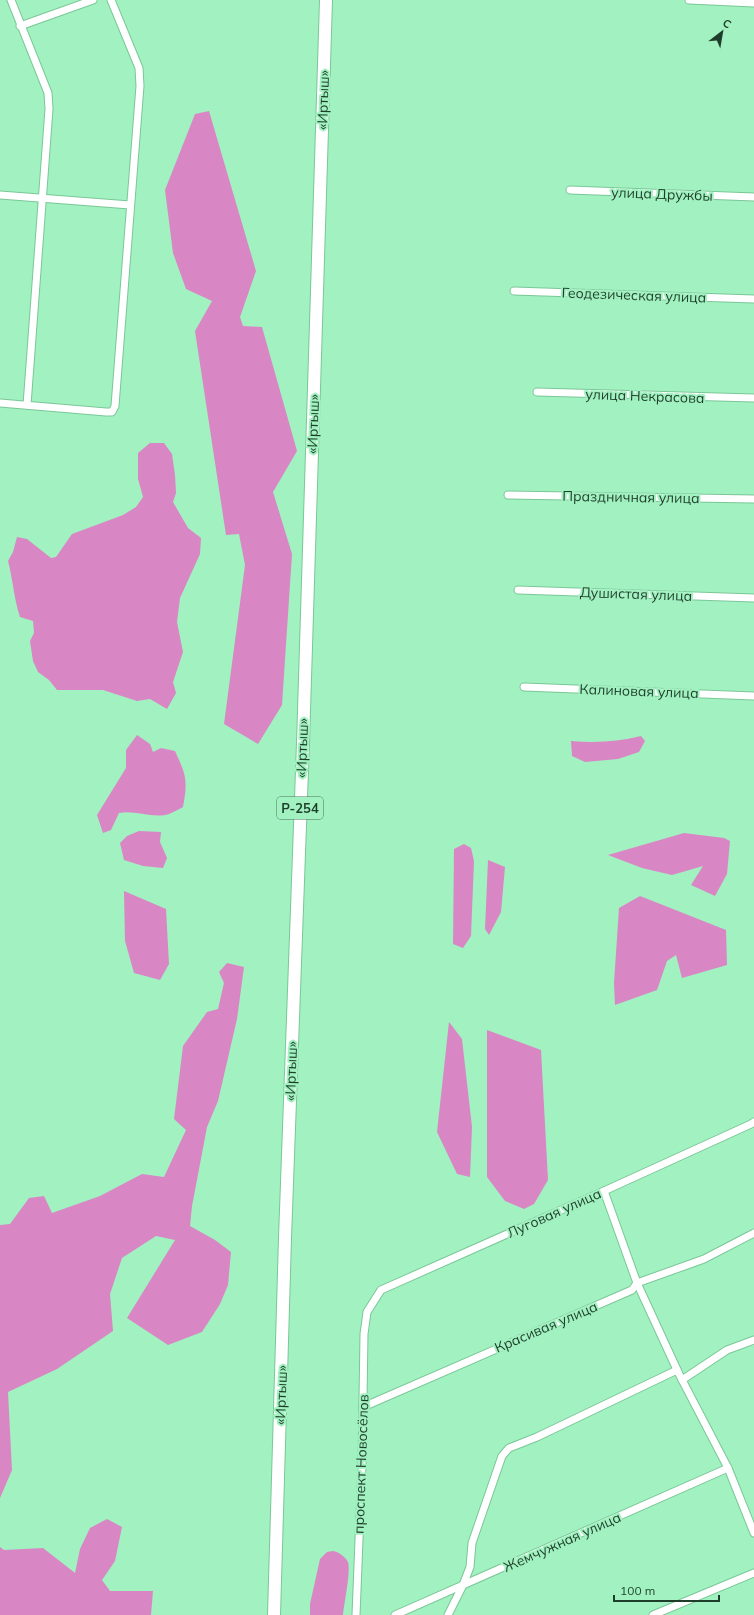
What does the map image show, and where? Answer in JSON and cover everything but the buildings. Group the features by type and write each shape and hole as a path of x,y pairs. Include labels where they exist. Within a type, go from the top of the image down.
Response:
{"highway":[{"name":"«Иртыш»","path":"274,1615 326,0"}],"street":[{"path":"11,0 20,26 48,93 49,108 27,405"},
{"path":"20,26 93,0"},
{"path":"0,403 106,412 112,412 115,406 140,86 139,68 111,0"},
{"path":"689,0 754,2"},
{"name":"улица Дружбы","path":"570,190 754,197"},
{"path":"0,195 130,205"},
{"name":"Геодезическая улица","path":"514,291 754,299"},
{"name":"улица Некрасова","path":"537,392 754,398"},
{"name":"Праздничная улица","path":"508,495 754,499"},
{"name":"Душистая улица","path":"518,590 754,598"},
{"name":"Калиновая улица","path":"524,687 754,696"},
{"name":"Луговая улица","path":"367,1312 381,1290 604,1191 752,1123"},
{"path":"604,1191 637,1283 677,1370 728,1468 754,1533"},
{"name":"Красивая улица","path":"363,1407 632,1290 637,1283 704,1259 754,1233"},
{"name":"проспект Новосёлов","path":"356,1615 364,1334 367,1312"},
{"path":"682,1380 727,1350 754,1340"},
{"path":"448,1615 470,1567 472,1543 502,1456 509,1448 537,1437 677,1370"},
{"name":"Жемчужная улица","path":"395,1615 728,1468"},
{"path":"653,1615 754,1573"}],"shaded area":[{"path":"209,111 256,271 240,317 243,326 262,327 297,451 273,492 292,554 282,705 258,744 224,724 245,565 239,534 226,535 195,331 212,301 186,289 173,253 165,190 195,114"},
{"path":"150,443 164,443 172,454 176,493 173,502 188,528 201,538 200,554 180,598 177,622 183,652 173,682 176,693 167,709 150,699 137,701 103,690 57,690 49,680 38,672 33,661 30,641 34,633 33,621 20,617 8,561 13,552 17,537 27,539 51,558 56,557 72,534 123,515 136,507 143,497 138,479 138,453"},
{"path":"137,735 150,744 153,752 161,748 175,751 184,772 186,784 183,807 169,814 157,816 125,812 119,813 111,830 103,833 97,815 126,768 126,750"},
{"path":"641,736 645,741 639,752 618,759 585,762 572,756 571,741 606,742"},
{"path":"139,831 161,832 160,842 167,858 163,868 143,866 124,860 120,843 127,836"},
{"path":"684,833 724,838 730,841 727,874 715,896 691,885 703,866 672,875 642,868 608,855"},
{"path":"464,844 471,848 474,861 471,936 463,948 453,944 454,849"},
{"path":"488,860 505,867 501,912 489,935 485,929"},
{"path":"124,891 166,909 169,964 160,980 134,973 125,941"},
{"path":"640,896 726,930 727,965 682,978 676,955 667,961 657,990 615,1005 614,983 619,908"},
{"path":"227,963 244,967 237,1019 218,1101 207,1127 192,1206 190,1226 215,1240 231,1252 228,1285 220,1304 202,1332 168,1345 127,1318 175,1240 156,1236 122,1258 110,1294 113,1331 57,1369 8,1392 12,1470 0,1498 0,1225 10,1224 29,1198 44,1196 52,1213 100,1196 142,1174 164,1177 186,1130 174,1119 183,1046 207,1012 218,1009 224,983 219,972"},
{"path":"449,1022 462,1039 472,1127 470,1177 457,1174 437,1132"},
{"path":"487,1030 541,1050 548,1180 534,1204 524,1209 505,1201 487,1177"},
{"path":"107,1519 122,1527 115,1561 102,1580 110,1591 153,1591 151,1615 0,1615 0,1547 4,1550 43,1548 75,1573 80,1549 90,1528"},
{"path":"333,1551 345,1558 349,1566 343,1615 310,1615 310,1604 320,1559 327,1552"}]}
